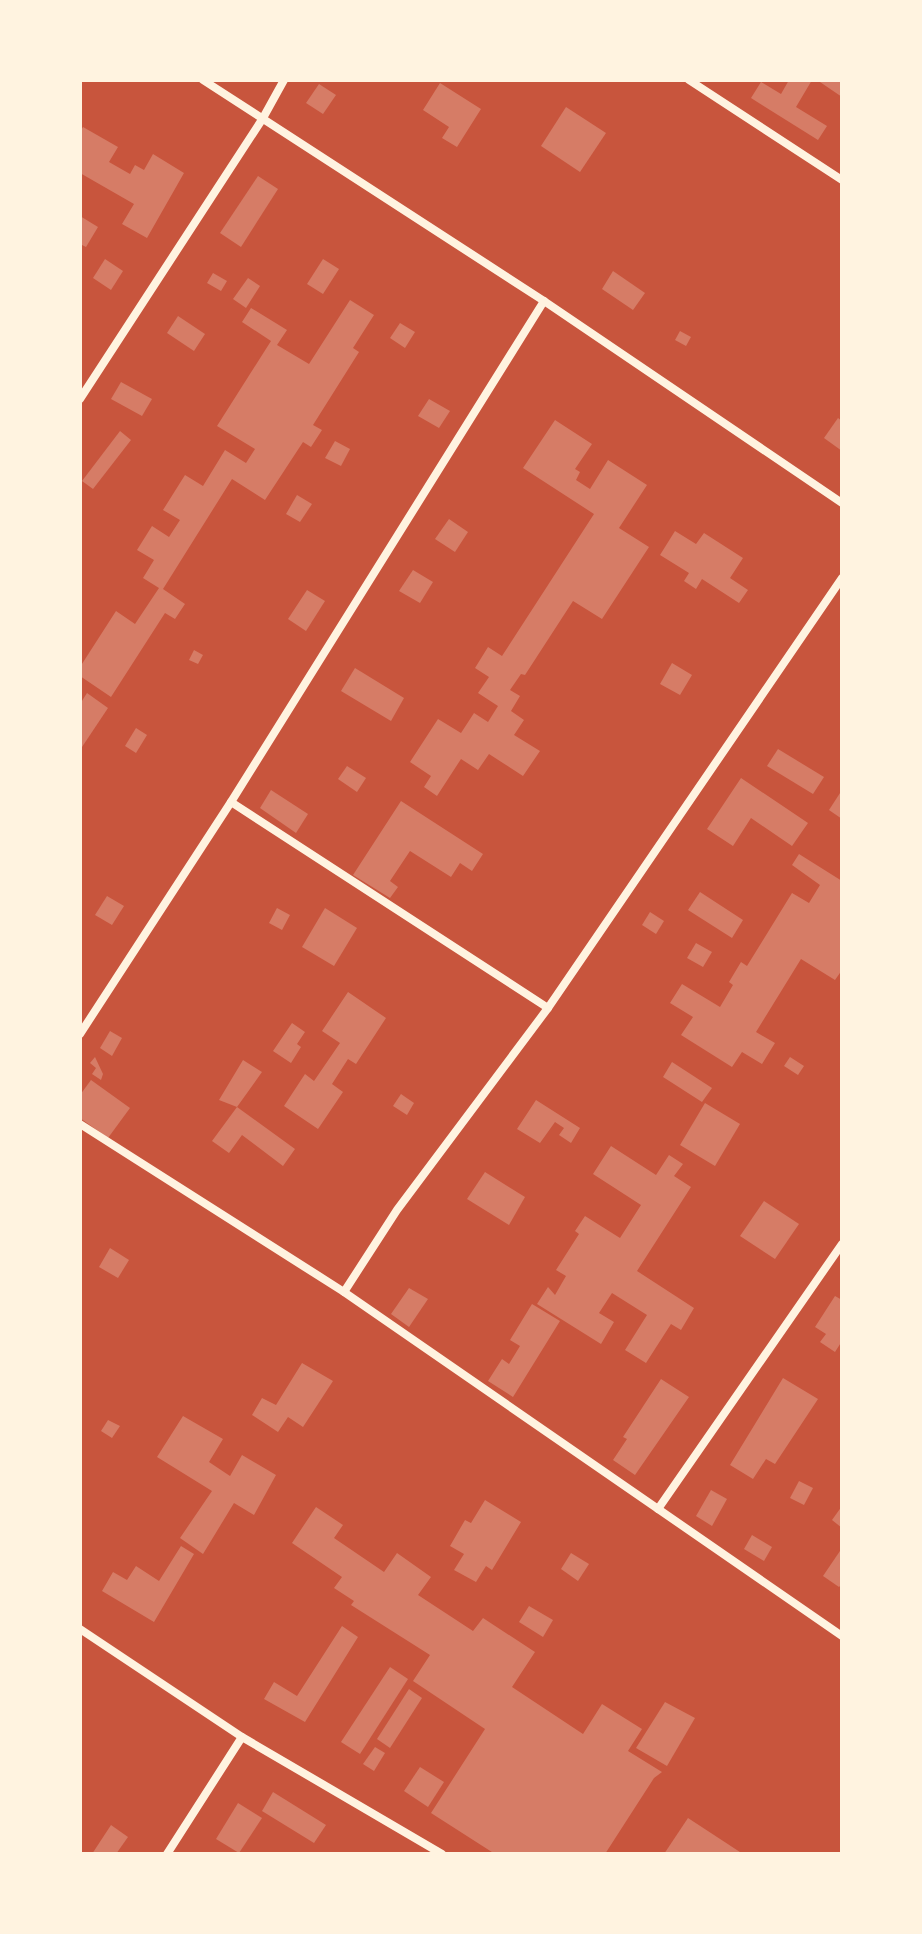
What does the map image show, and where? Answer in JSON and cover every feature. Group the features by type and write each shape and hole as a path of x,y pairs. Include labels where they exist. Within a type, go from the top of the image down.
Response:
{"street":[{"path":"203,80 544,301 842,503"},
{"path":"80,399 263,118 284,80"},
{"path":"689,80 842,180"},
{"path":"80,1034 231,802 544,301"},
{"path":"344,1292 397,1210 548,1008 842,578"},
{"path":"231,802 548,1008"},
{"path":"80,1124 344,1292 842,1636"},
{"path":"658,1509 842,1244"},
{"path":"80,1629 242,1737 442,1854"},
{"path":"167,1854 242,1737"}],"building":[{"path":"789,80 812,80 796,107 827,126 818,140 751,98 761,82 781,94"},
{"path":"817,80 842,80 842,97"},
{"path":"440,83 481,109 457,147 442,138 449,127 423,110"},
{"path":"319,84 336,95 323,114 306,103"},
{"path":"566,107 606,133 580,172 541,146"},
{"path":"83,127 118,147 109,162 130,174 135,165 144,170 153,154 184,173 147,238 122,224 134,204 80,173 80,132"},
{"path":"258,176 278,189 241,247 220,233"},
{"path":"80,216 98,227 86,247 80,244"},
{"path":"105,259 123,271 111,290 93,278"},
{"path":"323,259 339,269 323,294 307,284"},
{"path":"613,271 645,293 633,310 602,289"},
{"path":"213,273 227,281 221,291 207,283"},
{"path":"248,278 260,286 246,308 233,299"},
{"path":"350,300 374,315 353,348 359,352 313,425 322,430 311,447 303,442 265,500 232,479 163,589 185,604 175,619 165,613 111,697 80,676 80,667 116,611 135,624 159,588 143,578 154,560 137,550 152,526 169,537 180,520 163,510 185,475 203,486 225,450 246,463 255,449 217,426 271,341 242,322 251,308 287,330 277,345 309,364"},
{"path":"178,316 205,334 194,351 167,333"},
{"path":"400,323 415,332 405,348 390,338"},
{"path":"680,331 691,337 686,346 675,340"},
{"path":"121,382 152,399 142,416 111,399"},
{"path":"429,399 450,411 439,428 418,416"},
{"path":"838,418 842,421 842,451 824,438"},
{"path":"555,420 592,444 575,469 580,472 576,480 590,489 608,460 647,485 619,528 649,547 602,619 573,601 525,675 521,674 510,690 520,696 511,711 524,720 514,735 540,751 523,776 489,754 478,770 461,759 437,796 424,787 431,776 410,762 438,719 461,733 474,713 488,722 498,706 478,693 489,677 475,668 488,647 502,656 594,514 523,468"},
{"path":"120,431 131,440 93,489 82,481"},
{"path":"335,441 350,449 341,466 325,458"},
{"path":"297,495 312,504 300,522 286,514"},
{"path":"449,519 468,532 455,552 435,539"},
{"path":"675,531 696,544 704,533 743,558 730,578 748,590 739,603 702,579 696,589 684,581 689,573 660,555"},
{"path":"413,570 433,582 420,603 399,591"},
{"path":"307,590 325,601 306,631 288,619"},
{"path":"194,650 203,655 198,664 189,660"},
{"path":"672,663 692,675 680,695 660,684"},
{"path":"355,668 404,698 391,721 341,691"},
{"path":"87,693 108,708 80,750 80,704"},
{"path":"136,728 147,735 136,753 125,746"},
{"path":"778,749 824,777 813,794 767,766"},
{"path":"347,766 366,778 357,792 338,779"},
{"path":"741,778 808,823 792,846 751,818 733,846 707,829"},
{"path":"271,790 308,814 296,833 260,808"},
{"path":"842,790 842,819 829,810"},
{"path":"401,801 483,854 472,871 460,863 451,877 410,851 390,881 398,887 390,898 353,875"},
{"path":"799,854 842,881 842,970 835,980 801,959 756,1032 775,1043 762,1064 742,1052 732,1067 681,1035 693,1017 670,1003 682,984 720,1007 733,985 729,982 741,962 747,966 792,893 809,903 820,885 792,865"},
{"path":"700,892 743,920 732,938 688,910"},
{"path":"107,896 124,906 112,925 95,915"},
{"path":"277,908 290,915 282,930 269,923"},
{"path":"325,908 357,928 334,966 302,947"},
{"path":"650,912 664,921 656,934 642,925"},
{"path":"696,943 712,952 703,967 687,958"},
{"path":"348,992 386,1018 356,1064 348,1059 332,1084 343,1092 318,1129 284,1106 305,1074 314,1081 340,1043 322,1031"},
{"path":"292,1023 305,1032 297,1044 301,1047 291,1063 273,1051"},
{"path":"110,1031 122,1038 112,1056 100,1048"},
{"path":"95,1057 103,1074 101,1080 92,1074 96,1068 90,1063"},
{"path":"790,1057 804,1066 798,1075 784,1066"},
{"path":"243,1060 262,1072 237,1107 219,1100"},
{"path":"672,1062 712,1088 702,1102 663,1077"},
{"path":"91,1080 130,1108 108,1138 80,1118 80,1095"},
{"path":"401,1094 414,1103 407,1115 393,1106"},
{"path":"536,1100 580,1128 571,1143 559,1135 564,1128 555,1122 540,1143 517,1129"},
{"path":"705,1103 740,1124 715,1166 680,1145"},
{"path":"237,1107 295,1149 283,1166 242,1135 229,1153 212,1141"},
{"path":"611,1146 656,1175 669,1155 683,1164 674,1176 691,1187 637,1271 694,1308 681,1330 671,1324 646,1363 625,1350 647,1315 612,1293 599,1313 614,1322 601,1344 537,1304 548,1287 555,1295 566,1276 556,1270 579,1234 575,1231 585,1216 620,1238 641,1205 593,1174"},
{"path":"485,1172 525,1197 509,1225 467,1199"},
{"path":"764,1201 799,1224 775,1259 740,1236"},
{"path":"110,1248 129,1260 118,1278 99,1267"},
{"path":"409,1288 428,1299 409,1327 391,1314"},
{"path":"835,1296 842,1300 842,1341 835,1352 820,1342 826,1334 815,1327"},
{"path":"532,1304 560,1321 513,1397 488,1381 502,1359 509,1364 520,1346 510,1340"},
{"path":"302,1363 333,1381 303,1427 288,1417 278,1432 252,1415 262,1398 276,1405"},
{"path":"783,1378 818,1399 775,1464 766,1459 753,1479 730,1465"},
{"path":"661,1379 689,1397 635,1475 613,1460 627,1439 623,1437"},
{"path":"183,1416 223,1439 209,1462 230,1476 242,1455 276,1475 254,1515 234,1503 203,1554 180,1538 212,1491 157,1457"},
{"path":"108,1420 120,1426 112,1438 101,1431"},
{"path":"799,1481 813,1488 804,1505 790,1498"},
{"path":"711,1490 727,1499 712,1526 696,1516"},
{"path":"485,1500 521,1522 492,1570 486,1566 476,1582 454,1570 464,1554 450,1546 465,1520 471,1523"},
{"path":"842,1506 842,1528 832,1520"},
{"path":"316,1507 343,1525 334,1538 384,1572 397,1553 431,1577 418,1595 473,1631 483,1618 535,1652 512,1687 583,1734 602,1704 642,1729 628,1751 662,1772 654,1778 605,1854 495,1854 431,1813 485,1729 413,1681 430,1655 351,1605 354,1601 334,1588 342,1577 292,1543"},
{"path":"752,1535 772,1547 764,1561 744,1549"},
{"path":"181,1546 194,1554 154,1622 102,1591 113,1572 127,1580 136,1566 159,1581"},
{"path":"842,1548 842,1584 839,1587 823,1576"},
{"path":"571,1553 589,1564 578,1581 561,1569"},
{"path":"529,1606 553,1620 543,1637 519,1622"},
{"path":"342,1626 358,1637 305,1722 264,1699 274,1682 297,1696"},
{"path":"390,1667 408,1679 360,1754 341,1742"},
{"path":"409,1689 422,1698 390,1748 377,1739"},
{"path":"665,1702 695,1718 667,1766 636,1748"},
{"path":"375,1747 385,1753 374,1771 363,1764"},
{"path":"420,1767 444,1782 428,1807 404,1791"},
{"path":"273,1792 326,1825 314,1843 262,1811"},
{"path":"238,1803 262,1818 239,1853 216,1839"},
{"path":"688,1818 743,1854 664,1854"},
{"path":"111,1825 128,1837 116,1854 92,1854"}]}
